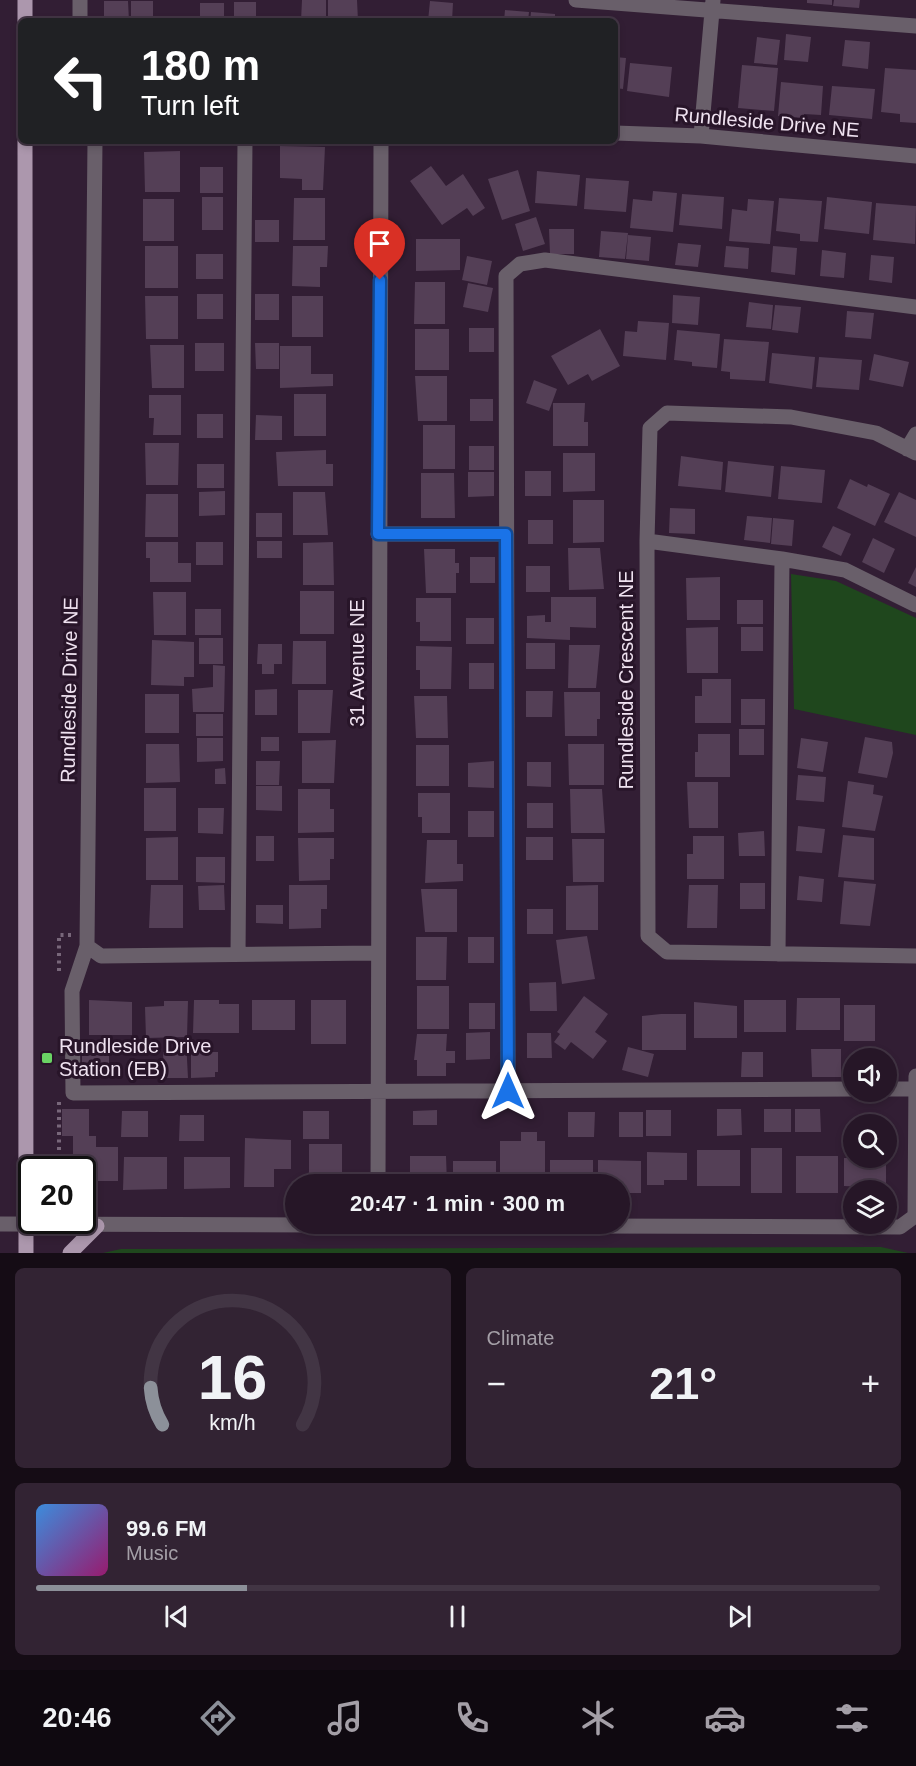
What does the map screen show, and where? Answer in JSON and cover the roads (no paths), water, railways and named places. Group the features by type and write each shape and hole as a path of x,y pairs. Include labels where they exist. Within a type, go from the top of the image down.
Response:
{"main road":[{"path":"26,0 26,18"},
{"path":"25,144 25,1156"},
{"path":"25,1234 26,1253"},
{"path":"70,1253 88,1234"}],"street":[{"path":"80,0 80,18"},
{"path":"576,0 712,4 916,26"},
{"path":"700,136 712,4"},
{"name":"Rundleside Drive NE","path":"618,133 700,136 916,156"},
{"name":"Rundleside Drive NE","path":"95,144 87,946 72,991 73,1093 378,1091"},
{"path":"238,954 245,144"},
{"name":"31 Avenue NE","path":"378,1174 378,534 381,144"},
{"path":"508,1091 506,276 520,264 545,260 916,307"},
{"name":"Rundleside Crescent NE","path":"912,451 876,434 791,417 667,413 650,428 647,541 648,936 667,952 916,956"},
{"path":"912,451 916,434"},
{"path":"378,534 506,534"},
{"path":"647,541 845,570 916,605"},
{"path":"778,954 782,559"},
{"path":"87,946 101,956 377,953"},
{"path":"630,1226 900,1227 915,1217 916,1076"},
{"path":"378,1091 843,1089"},
{"path":"897,1089 916,1089"},
{"path":"0,1224 18,1224"},
{"path":"96,1226 285,1225"}],"place":[{"name":"Rundleside Drive Station (EB)","path":"47,1058"}]}
